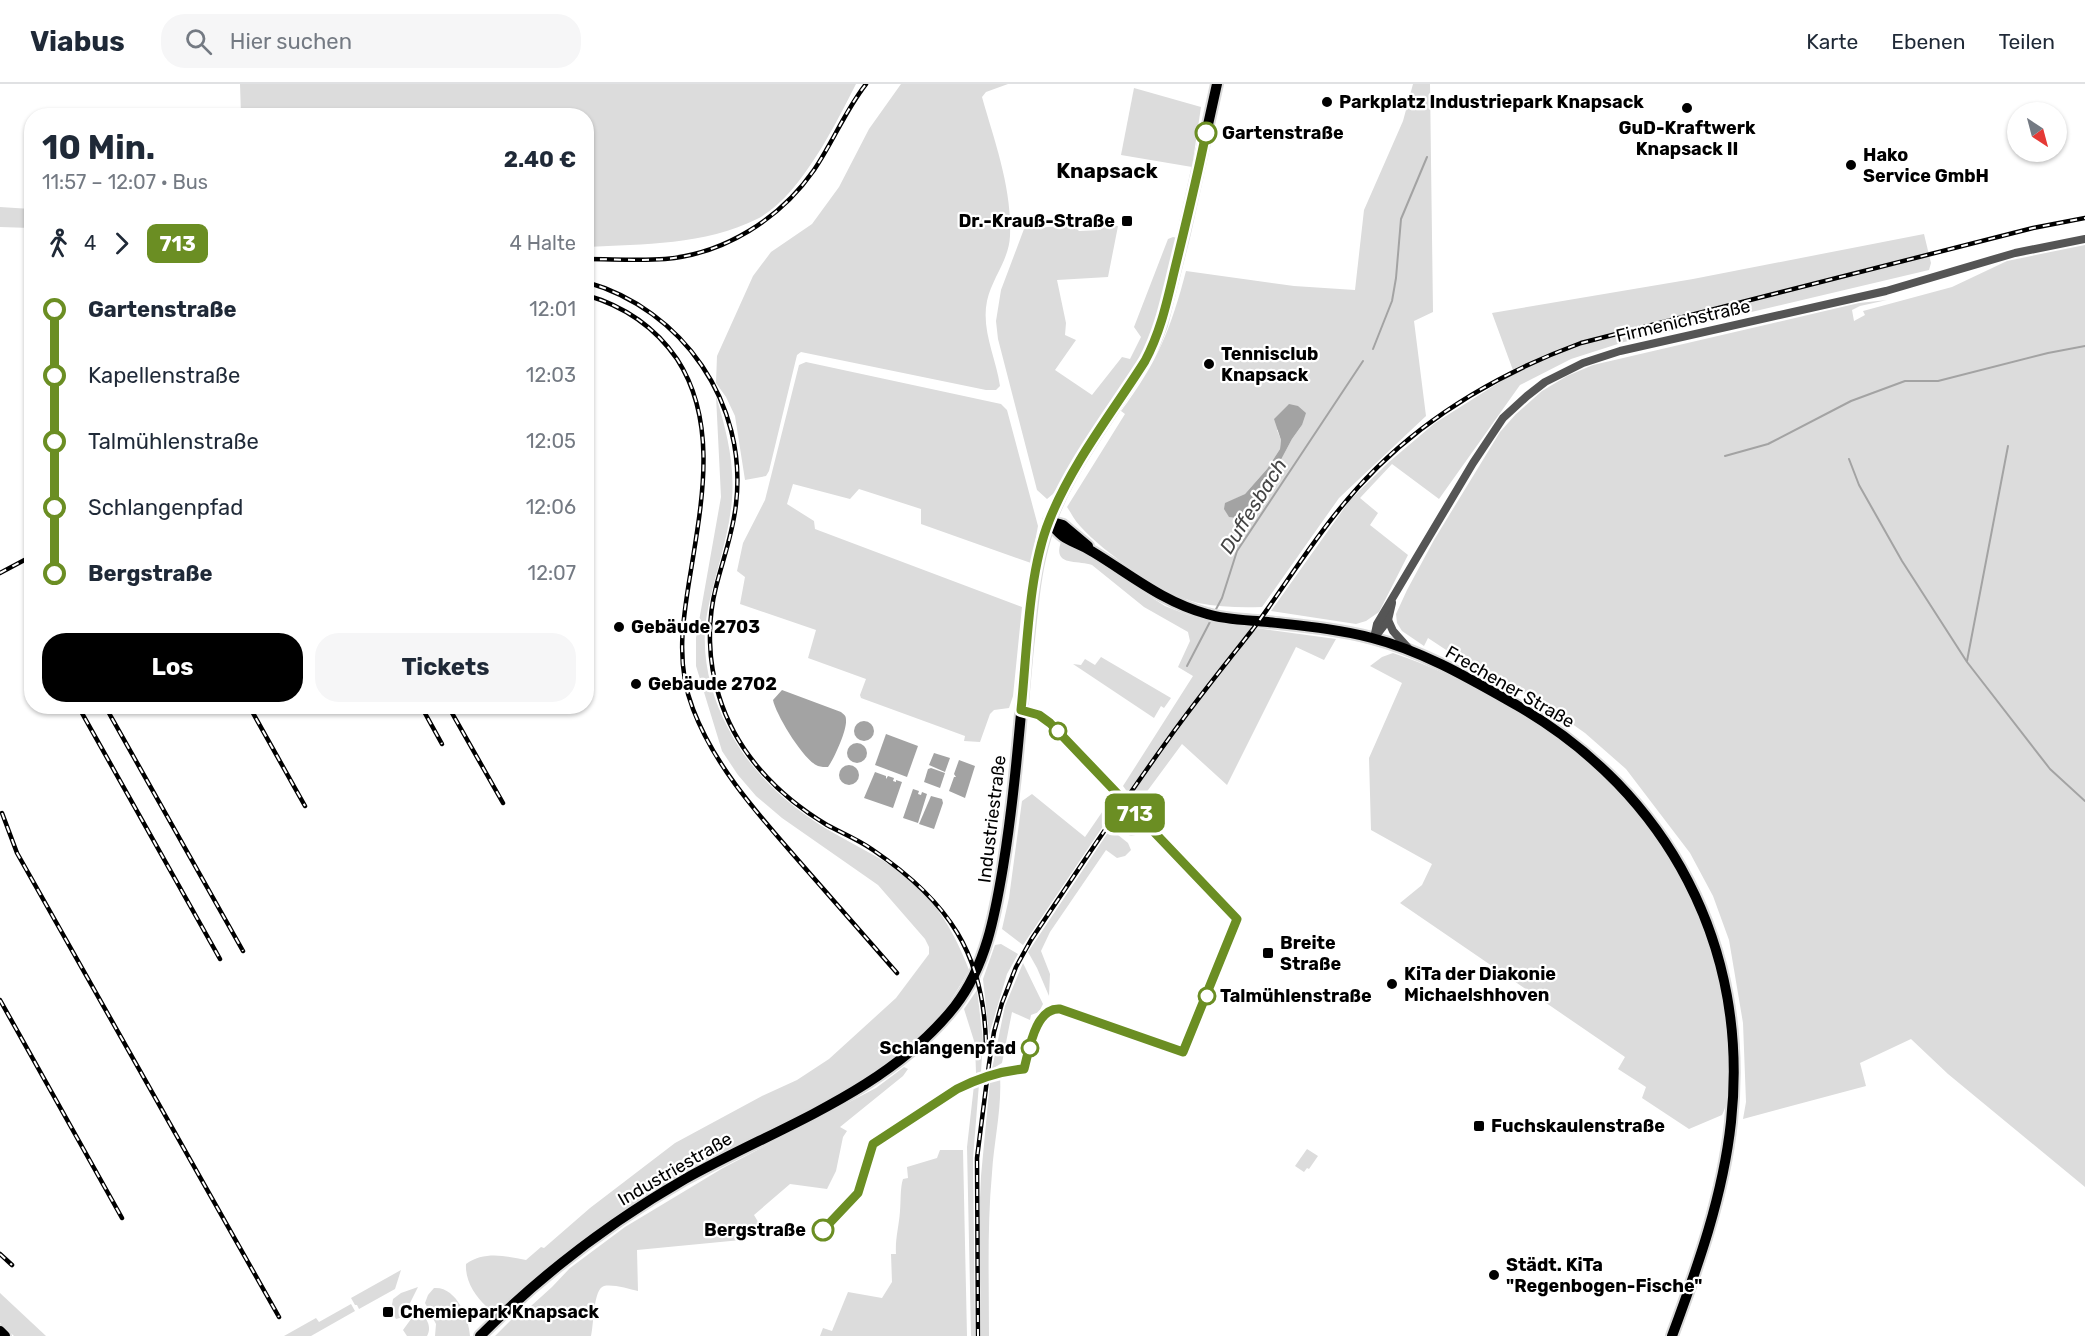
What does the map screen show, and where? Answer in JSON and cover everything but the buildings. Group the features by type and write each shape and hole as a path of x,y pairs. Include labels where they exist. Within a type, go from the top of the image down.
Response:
{"main road":[{"name":"Industriestraße","path":"480,1336 554,1270 619,1220 717,1162 872,1081 901,1060 928,1036 961,997 973,978 985,949 997,901 1009,831 1033,590 1041,547 1049,521 1074,470 1145,361 1161,325 1217,84"},
{"name":"Frechener Straße","path":"1049,521 1058,535 1090,549 1166,599 1221,617 1311,626 1374,638 1410,651 1465,677 1533,715 1585,752 1632,797 1650,820 1673,854 1704,916 1722,971 1729,1010 1733,1059 1732,1118 1723,1172 1707,1240 1672,1336"},
{"path":"0,1331 5,1336"}],"street":[{"name":"Firmenichstraße","path":"1374,638 1377,624 1395,592 1499,423 1527,396 1565,370 1620,351 1886,291 2015,253 2085,240"},
{"name":"Firmenichstraße","path":"1374,638 1388,620 1395,592"},
{"path":"1388,620 1410,651"}],"shaded area":[{"path":"240,84 856,84 827,139 802,177 773,209 757,219 716,234 674,242 594,247 594,108 241,108"},
{"path":"901,84 1008,84 986,92 982,97 1002,166 1010,218 1009,245 989,293 986,312 987,333 1000,386 996,390 986,390 801,352 797,355 769,471 766,476 745,480 735,416 716,383 717,356 753,276 771,252 812,224 839,187 869,129"},
{"path":"1413,84 1430,84 1433,312 1414,321 1426,416 1339,498 1262,607 1230,607 1198,603 1168,591 1103,548 1078,524 1067,507 1125,414 1121,411 1153,361 1175,311 1186,271 1294,286 1355,290 1364,210 1403,121","holes":["1302,425 1275,471 1229,516 1225,504 1245,494 1267,469 1280,449 1281,440 1277,430"]},
{"path":"1134,88 1201,107 1192,167 1121,155"},
{"path":"0,207 24,209 24,228 0,227"},
{"path":"1073,225 1079,231 1100,230 1106,225 1118,226 1108,277 1057,280 1066,323 1065,335 1076,340 1055,370 1092,395 1122,357 1130,359 1141,337 1134,327 1168,239 1177,238 1157,322 1144,354 1053,494 1047,499 1037,490 998,339 996,321 1001,290 1024,229"},
{"path":"1924,234 1931,263 1929,270 1624,342 1571,359 1520,385 1439,499 1392,464 1360,498 1378,513 1370,525 1408,555 1379,612 1366,621 1356,624 1271,611 1350,500 1389,462 1435,423 1514,373 1492,313 1693,279"},
{"path":"2085,245 2085,1187 1948,1074 1911,1039 1860,1063 1866,1086 1743,1119 1746,1102 1743,1023 1729,940 1713,896 1690,853 1626,769 1585,733 1541,702 1475,669 1428,638 1424,646 1402,631 1397,623 1396,614 1434,540 1500,432 1542,391 1567,376 1593,365 1859,303 1887,300 1852,310 1854,321 1865,315 1863,311 1952,287 2007,261"},
{"path":"806,362 1001,404 1007,410 1038,526 1031,563 921,524 921,509 859,489 850,499 793,484 787,504 814,521 815,529 1022,607 1013,696 1009,708 994,710 990,714 980,742 964,741 965,736 861,698 866,679 808,658 816,630 740,604 745,577 737,571 743,543 765,500 799,365"},
{"path":"716,396 731,460 733,486 728,528 707,614 705,643 708,673 722,715 746,758 782,796 825,828 894,867 925,894 943,917 969,970 931,1026 886,1066 838,1096 712,1159 656,1190 586,1236 506,1304 498,1308 487,1307 471,1287 466,1264 488,1256 526,1260 675,1143 762,1096 797,1080 829,1059 896,998 929,954 929,947 925,939 878,885 782,818 756,796 722,751 696,666 696,638 721,497"},
{"path":"1289,404 1298,406 1306,413 1302,425 1275,471 1242,514 1237,518 1229,517 1224,509 1225,503 1245,494 1267,469 1280,449 1281,440 1274,419"},
{"path":"1061,542 1089,554 1165,606 1188,615 1213,622 1336,639 1324,660 1296,647 1227,785 1182,744 1137,805 1123,786 1193,676 1178,667 1190,641 1188,632 1144,607 1092,565 1063,559 1059,550"},
{"path":"1393,653 1459,680 1547,729 1594,766 1623,795 1649,827 1672,862 1691,898 1718,976 1730,1067 1726,1105 1722,1115 1689,1129 1642,1098 1646,1087 1618,1069 1625,1057 1400,903 1422,885 1432,864 1371,830 1369,758 1402,683 1370,666 1382,657"},
{"path":"1101,657 1171,698 1164,708 1161,706 1154,718 1073,664 1081,665 1085,659 1095,665"},
{"path":"782,690 841,712 845,716 846,725 842,737 828,767 818,766 805,756 785,726 773,700"},
{"path":"864,721 871,724 874,731 871,738 864,741 857,738 854,731 857,724"},
{"path":"886,734 918,746 907,777 875,765"},
{"path":"857,743 864,746 867,753 864,760 857,763 850,760 847,753 850,746"},
{"path":"934,753 950,758 945,772 929,765"},
{"path":"959,760 975,766 965,798 949,791 956,777 954,774"},
{"path":"849,765 856,768 859,775 856,782 849,785 842,782 839,775 842,768"},
{"path":"928,769 945,773 940,788 924,782"},
{"path":"875,772 886,776 886,779 888,776 894,778 893,781 902,782 893,808 864,798"},
{"path":"913,789 919,791 918,794 921,795 922,792 927,794 918,823 903,818"},
{"path":"1032,794 1085,837 1109,802 1118,804 1023,945 1002,929 1009,898 1022,801"},
{"path":"931,796 942,799 943,803 934,829 919,824"},
{"path":"1123,810 1129,814 1141,831 1140,834 1131,836 1120,832 1118,835 1128,843 1131,850 1125,856 1117,858 1106,850 1050,932 1041,951 1050,974 1049,996 1028,952"},
{"path":"1001,944 1018,954 1007,974 989,1035 983,979 995,945"},
{"path":"1023,963 1043,1004 1039,1012 1031,1015 1030,1020 1012,1012 1002,1063 992,1069 1005,1006"},
{"path":"977,990 983,1040 981,1072 976,1073 975,1044 964,1009"},
{"path":"904,1067 908,1069 903,1076 840,1127 847,1131 843,1137 836,1171 827,1189 790,1184 754,1215 760,1225 741,1240 637,1250 638,1291 612,1286 604,1286 600,1289 596,1300 591,1336 495,1336 514,1317 531,1306 552,1287 570,1268 625,1227 723,1168 876,1088"},
{"path":"1000,1076 1000,1100 989,1214 989,1336 981,1336 979,1220 981,1176 990,1081"},
{"path":"979,1084 973,1158 975,1336 971,1336 967,1147 974,1085"},
{"path":"1307,1149 1318,1156 1304,1172 1295,1166"},
{"path":"940,1150 963,1150 967,1336 820,1336 823,1328 832,1331 848,1292 882,1298 892,1282 891,1254 896,1254 901,1186 903,1179 908,1178 907,1167 937,1158"},
{"path":"401,1270 395,1289 359,1309 355,1305 351,1298"},
{"path":"418,1287 403,1317 396,1319 391,1311 393,1299 401,1293"},
{"path":"434,1288 449,1292 460,1304 470,1336 435,1336 436,1324 425,1303"},
{"path":"0,1293 46,1336 14,1336 0,1323"},
{"path":"351,1304 355,1311 311,1336 284,1336 316,1318 319,1322"},
{"path":"419,1308 428,1322 429,1332 427,1336 407,1336 403,1330"}],"waterway":[{"path":"1373,349 1392,301 1401,219 1427,157"},
{"path":"1725,456 1768,444 1851,401 1905,381 1938,381 2085,346"},
{"name":"Duffesbach","path":"1214,613 1222,598 1237,551 1363,361"},
{"path":"1967,661 2008,446"},
{"path":"1849,459 1859,485 1902,561 1967,662 2050,769 2085,801"},
{"name":"Duffesbach","path":"1187,666 1212,618"}],"railway":[{"path":"594,259 655,260 687,256 729,242 749,231 785,204 800,188 821,159 866,84"},
{"path":"978,1336 977,1158 994,1032 1016,967 1031,940 1167,741 1253,629 1327,525 1363,482 1418,432 1479,390 1546,357 1581,343 2033,228 2085,218"},
{"path":"594,285 621,295 652,314 679,338 702,366 719,397 731,431 737,467 735,515 713,600 710,642 715,683 726,716 736,736 747,754 775,786 791,800 827,825 868,846 922,889 941,910 970,957 984,1014 986,1047"},
{"path":"594,298 638,319 659,337 677,359 690,383 698,409 702,435 702,490 685,606 682,657 687,692 702,730 725,770 753,807 897,973"},
{"path":"0,573 24,560"},
{"path":"82,714 220,959"},
{"path":"110,714 243,951"},
{"path":"253,714 305,806"},
{"path":"425,714 442,744"},
{"path":"453,714 503,803"},
{"path":"2,813 17,853 279,1317"},
{"path":"0,1000 122,1218"},
{"path":"0,1254 12,1265"}],"bus line":[{"name":"713","path":"823,1230 858,1193 873,1144 957,1089 1001,1071 1024,1069 1035,1029 1040,1020 1051,1010 1060,1009 1183,1052 1237,919 1050,723 1039,715 1021,710 1033,590 1041,547 1049,521 1074,470 1145,361 1154,343 1161,325 1184,233 1206,133"}],"place":[{"name":"Parkplatz Industriepark Knapsack","path":"1327,102"},
{"name":"GuD-Kraftwerk Knapsack II","path":"1687,108"},
{"name":"Gartenstraße","path":"1206,133"},
{"name":"Hako Service GmbH","path":"1851,165"},
{"name":"Dr.-Krauß-Straße","path":"1127,221"},
{"name":"Tennisclub Knapsack","path":"1209,364"},
{"name":"Gebäude 2703","path":"619,627"},
{"name":"Gebäude 2702","path":"636,684"},
{"name":"Breite Straße","path":"1268,953"},
{"name":"KiTa der Diakonie Michaelshhoven","path":"1392,984"},
{"name":"Talmühlenstraße","path":"1207,996"},
{"name":"Schlangenpfad","path":"1030,1048"},
{"name":"Fuchskaulenstraße","path":"1479,1126"},
{"name":"Bergstraße","path":"823,1230"},
{"name":"Städt. KiTa \"Regenbogen-Fische\"","path":"1494,1275"},
{"name":"Chemiepark Knapsack","path":"388,1312"}],"district":[{"name":"Knapsack","path":"1107,170"}]}
